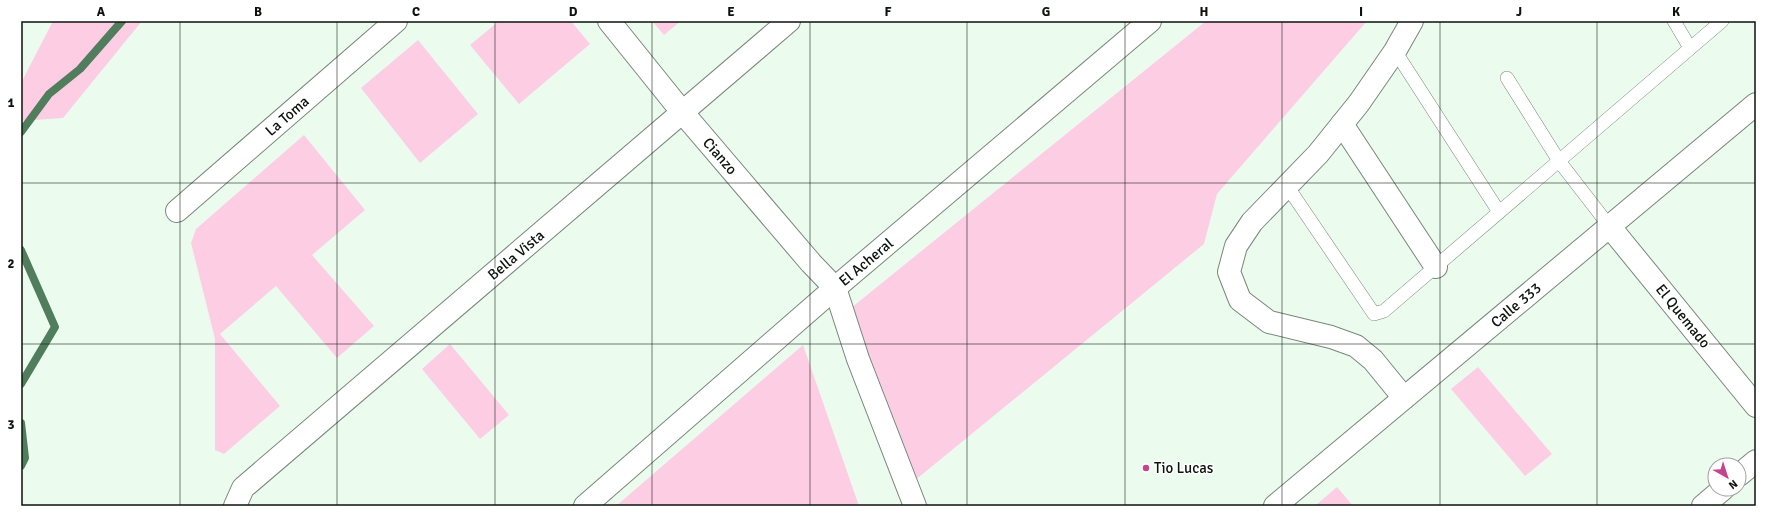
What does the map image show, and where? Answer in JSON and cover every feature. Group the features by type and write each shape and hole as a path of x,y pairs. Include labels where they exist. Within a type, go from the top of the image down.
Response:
{"street":[{"name":"La Toma","path":"178,211 396,21"},
{"name":"Cianzo","path":"609,21 683,113 811,262 836,288"},
{"name":"Bella Vista","path":"239,497 789,21"},
{"name":"El Acheral","path":"585,506 836,288 1150,21"},
{"path":"1404,398 1373,360 1356,346 1331,337 1269,322 1240,300 1229,272 1236,246 1252,222 1318,154 1359,103 1395,51 1412,21"},
{"name":"Calle 333","path":"1275,506 1756,104"},
{"path":"1342,124 1436,267"},
{"name":"El Quemado","path":"1610,227 1756,406"},
{"path":"836,288 858,359 915,506"},
{"path":"1747,468 1756,461"},
{"path":"1703,506 1714,497"}],"lane":[{"path":"1674,21 1690,48"},
{"path":"1287,186 1374,314 1384,311 1722,21"},
{"path":"1395,51 1499,212"},
{"path":"1508,78 1558,162 1610,227"}],"shaded area":[{"path":"53,21 142,21 63,118 21,121 21,83"},
{"path":"499,21 571,21 590,44 519,104 470,45"},
{"path":"652,21 681,21 664,35"},
{"path":"1206,21 1367,21 1217,194 1204,244 908,486 846,312"},
{"path":"418,40 478,114 420,163 361,88"},
{"path":"304,135 365,210 312,255 374,326 337,358 276,286 220,334 280,406 224,454 215,450 215,339 191,243 196,229"},
{"path":"450,344 509,415 480,439 422,369"},
{"path":"803,345 859,506 616,506"},
{"path":"1478,367 1552,454 1525,476 1451,389"},
{"path":"1337,487 1353,506 1315,506"}],"waterway":[{"path":"21,132 49,94 80,69 122,21"},
{"path":"21,250 55,327 21,384"},
{"path":"21,423 25,458 21,466"}],"place":[{"name":"Tio Lucas","path":"1146,468"}]}
